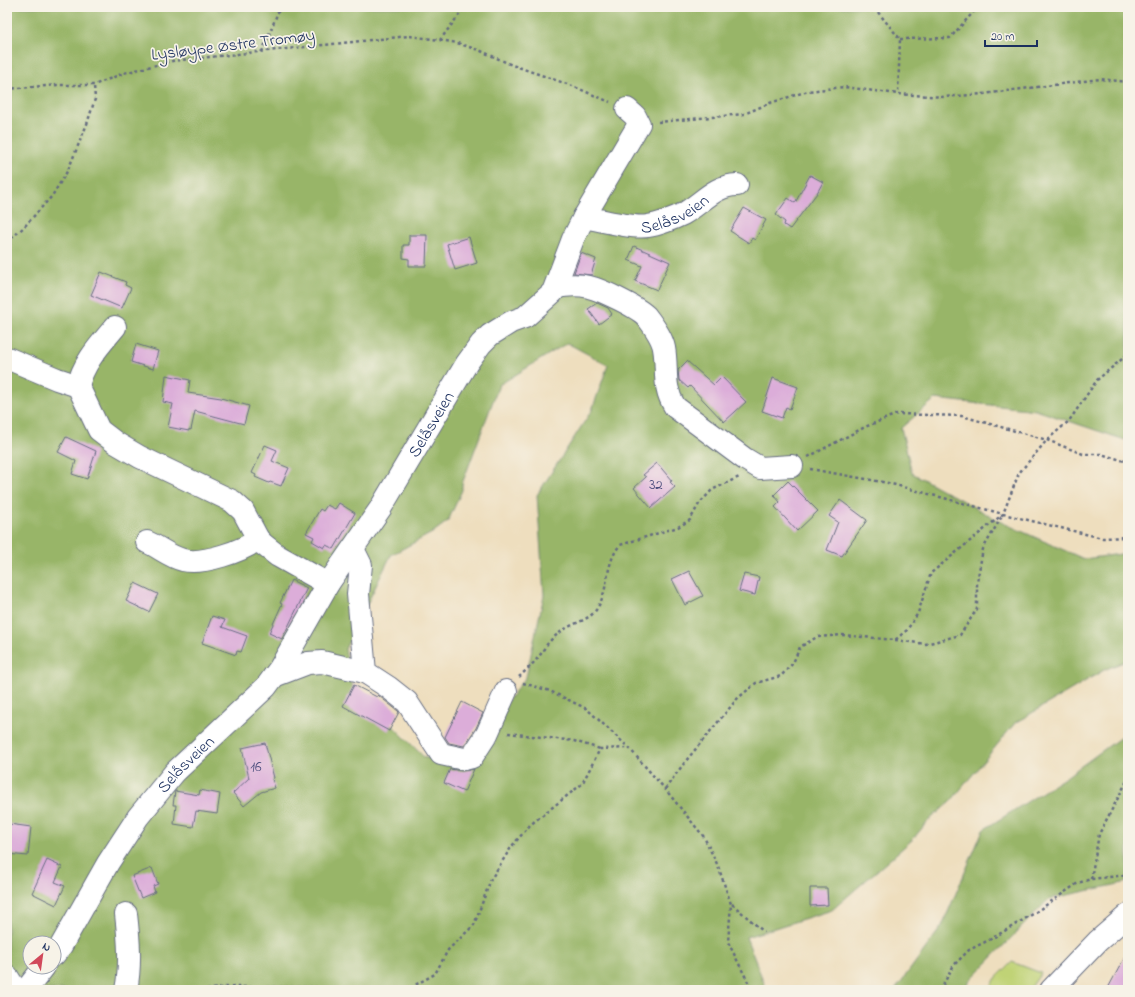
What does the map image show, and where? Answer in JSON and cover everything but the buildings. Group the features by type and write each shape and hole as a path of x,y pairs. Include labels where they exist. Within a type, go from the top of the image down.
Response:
{"street":[{"name":"Selåsveien","path":"62,944 108,862 138,818 175,772 266,687 280,668 328,584 380,509 467,363 481,344 495,331 511,322 525,317 553,292 573,239 633,117"},
{"name":"Selåsveien","path":"584,217 633,226 648,227 683,214 719,189 729,185 737,185"},
{"path":"556,287 573,284 590,287 625,302 645,315 659,334 664,347 665,378 671,400 676,407 745,459 760,468 792,466"},
{"path":"115,327 98,347 81,374 78,386 99,430 116,443 140,457 232,501 243,511 258,539 264,546 278,556 328,584"},
{"path":"7,358 78,386"},
{"path":"147,542 176,558 191,561 224,555 251,544 258,539"},
{"path":"353,548 361,566 358,594 365,672"},
{"path":"274,676 308,663 322,662 365,672 407,702 437,749 444,756 464,759 470,758 474,754 487,734 510,686"},
{"path":"126,914 130,951 129,976 126,990"},
{"path":"1051,990 1098,941 1128,915"},
{"path":"26,990 38,975"},
{"path":"7,976 16,990"}],"path":[{"path":"262,52 280,7"},
{"path":"440,40 465,7"},
{"path":"875,7 900,39 898,94"},
{"path":"900,39 950,38 978,7"},
{"name":"Lysløype Østre Tromøy","path":"7,89 57,85 94,85 124,73 172,61 409,36 457,43 481,51 512,65 570,85 633,117"},
{"path":"633,117 744,114 770,103 808,91 844,87 898,94 944,97 983,94 1100,79 1128,82"},
{"path":"7,242 24,227 52,196 68,170 87,124 94,99 94,85"},
{"path":"665,789 685,762 737,699 756,683 781,676 793,662 800,647 817,637 842,635 926,644 960,635 977,609 977,582 983,549 1003,514 1019,473 1047,440 1069,421 1096,380 1128,354"},
{"path":"792,466 864,427 897,414 962,416 1047,440 1083,454 1101,454 1128,462"},
{"path":"792,466 888,483 1003,514 1102,538 1128,536"},
{"path":"510,686 537,660 545,646 555,636 566,628 589,617 596,611 603,596 614,552 620,545 678,527 690,520 699,504 712,490 760,468"},
{"path":"895,640 907,630 918,613 931,573 1003,514"},
{"path":"510,686 550,691 587,709 629,748 704,837 718,866 731,904 728,942 752,990"},
{"path":"487,734 504,733 574,741 600,749 629,748"},
{"path":"414,990 415,985 435,974 448,950 474,926 491,878 512,846 530,825 582,784 600,749"},
{"path":"1091,879 1099,834 1128,779"},
{"path":"940,990 954,965 969,950 992,939 1078,883 1091,879 1128,875"},
{"path":"731,904 764,932"},
{"path":"207,990 226,987 314,986 350,990"}],"green space":[{"path":"7,7 1128,7 1128,441 1036,410 935,399 901,428 912,473 1003,523 1084,559 1128,553 1128,660 1104,670 1015,723 951,801 928,821 913,839 832,910 746,937 766,988 769,990 21,990 7,981","holes":["567,343 608,365 592,410 537,495 544,595 526,677 465,756 425,758 352,685 345,649 391,555 432,533 448,521 462,490 462,484 499,385"]},
{"path":"1128,732 1128,882 1049,899 971,979 965,990 895,990 942,926 983,830 1066,777"},
{"path":"1012,962 1041,973 1029,990 989,990 996,978"}]}
